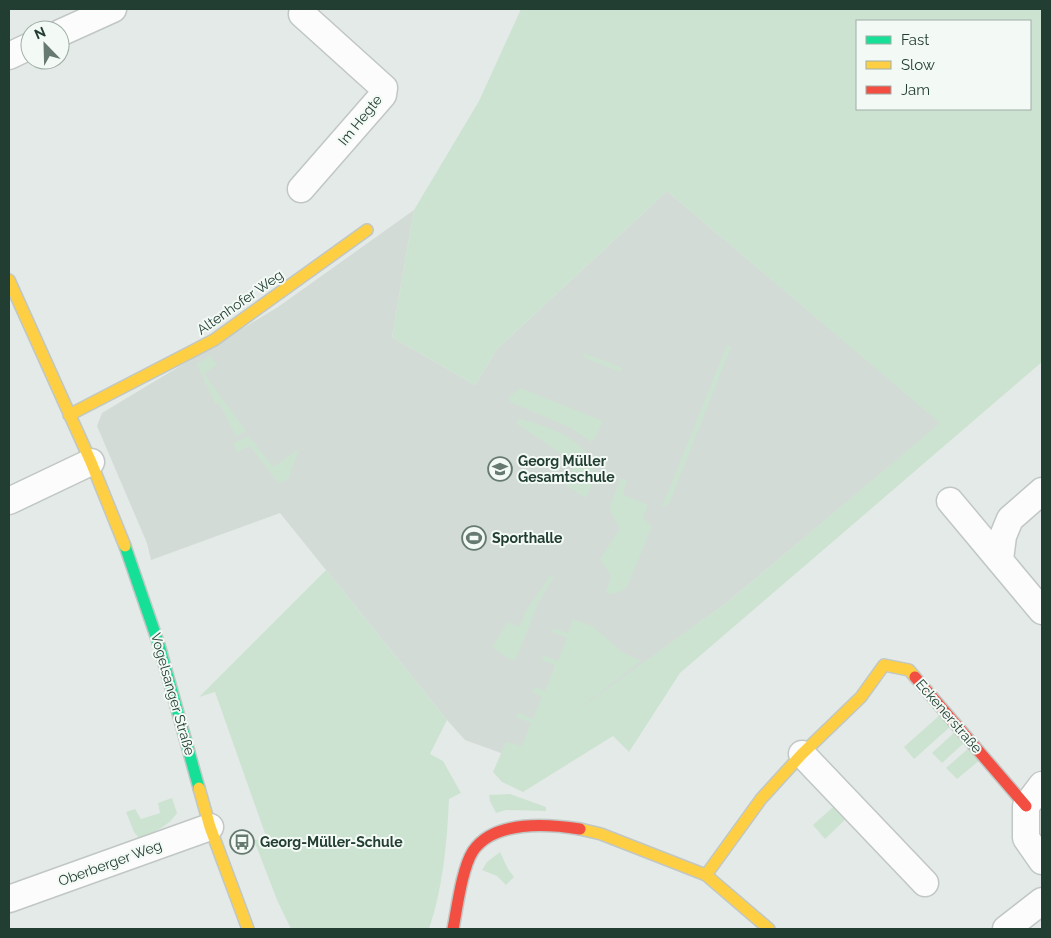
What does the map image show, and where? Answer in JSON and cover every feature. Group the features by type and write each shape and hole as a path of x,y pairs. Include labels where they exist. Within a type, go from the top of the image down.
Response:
{"street":[{"path":"70,28 113,9"},
{"name":"Im Hegte","path":"301,10 384,88 383,96 301,189"},
{"name":"Altenhofer Weg","path":"69,415 214,340 367,230"},
{"name":"Vogelsanger Straße","path":"9,280 91,462 135,572 159,646 210,827 248,929"},
{"path":"9,502 91,462"},
{"path":"1000,559 1003,536 1010,519 1042,491"},
{"path":"950,501 1042,611"},
{"name":"Eckenerstraße","path":"706,875 761,799 802,754 861,698 884,665 910,670 1026,806"},
{"path":"802,754 925,883"},
{"path":"1042,785 1026,806 1026,838 1042,861"},
{"path":"453,929 466,867 473,851 494,833 512,828 535,826 555,826 601,834 706,875 768,929"},
{"name":"Oberberger Weg","path":"9,899 210,827"},
{"path":"1006,929 1042,901"}],"shaded area":[{"name":"Georg Müller Gesamtschule","path":"667,191 941,423 729,601 535,742 516,751 501,753 465,740 280,513 151,560 147,543 97,426 102,413 278,307 414,210 392,337 475,385 497,349"}],"green space":[{"path":"521,9 1042,9 1042,362 680,673 629,752 613,736 523,792 502,782 493,772 506,742 522,746 531,723 516,717 519,713 533,719 542,697 532,692 534,687 545,691 555,665 542,660 543,655 558,661 567,638 552,632 553,628 568,633 573,619 592,626 622,652 641,661 569,716 729,601 940,423 667,191 497,349 475,385 392,337 414,210 479,101"},
{"path":"727,345 731,347 669,504 662,507"},
{"path":"584,353 622,368 620,372 583,357"},
{"path":"210,356 217,365 204,374 246,431 236,436 219,403 215,404 197,364"},
{"path":"520,388 603,421 595,439 591,442 569,427 510,402 509,397"},
{"path":"521,419 551,429 578,444 587,455 593,467 593,481 586,498 566,485 572,469 569,459 517,424 517,421"},
{"path":"249,436 273,467 297,450 298,452 288,480 278,483 250,446 237,452 233,443"},
{"path":"620,480 627,481 623,492 624,495 648,505 643,518 652,526 628,585 623,590 612,594 606,592 611,576 600,559 620,529 609,509"},
{"path":"326,570 447,720 430,754 443,761 461,793 449,799 443,865 438,897 429,929 291,929 277,900 254,840 267,839 215,692 199,697"},
{"path":"551,575 554,577 539,601 516,659 511,660 492,647 508,622 518,627 524,618 523,615"},
{"path":"940,715 951,726 914,759 904,747"},
{"path":"956,731 965,742 942,763 932,753"},
{"path":"970,747 981,759 957,779 946,768"},
{"path":"510,794 546,807 546,811 506,810 496,813 489,795"},
{"path":"172,798 177,813 173,818 150,834 139,838 134,832 126,812 135,809 141,819 160,813 158,803"},
{"path":"840,801 852,813 825,839 813,825"},
{"path":"500,852 514,877 506,885 497,876 482,870 487,862"}],"traffic: fast":[{"path":"125,546 159,645 199,788"}],"traffic: slow":[{"path":"69,415 214,340 367,230"},
{"path":"9,280 91,462 125,546"},
{"path":"706,875 761,799 802,754 861,697 884,665 909,670 915,677"},
{"path":"199,788 210,827 248,929"},
{"path":"580,829 601,834 706,875 769,929"}],"traffic: jam":[{"path":"915,677 1026,806"},
{"path":"453,929 460,888 466,867 473,851 482,841 494,834 522,826 553,826 580,829"}],"place":[{"name":"Georg Müller Gesamtschule","path":"500,469"},
{"name":"Sporthalle","path":"474,538"},
{"name":"Georg-Müller-Schule","path":"242,842"}]}
